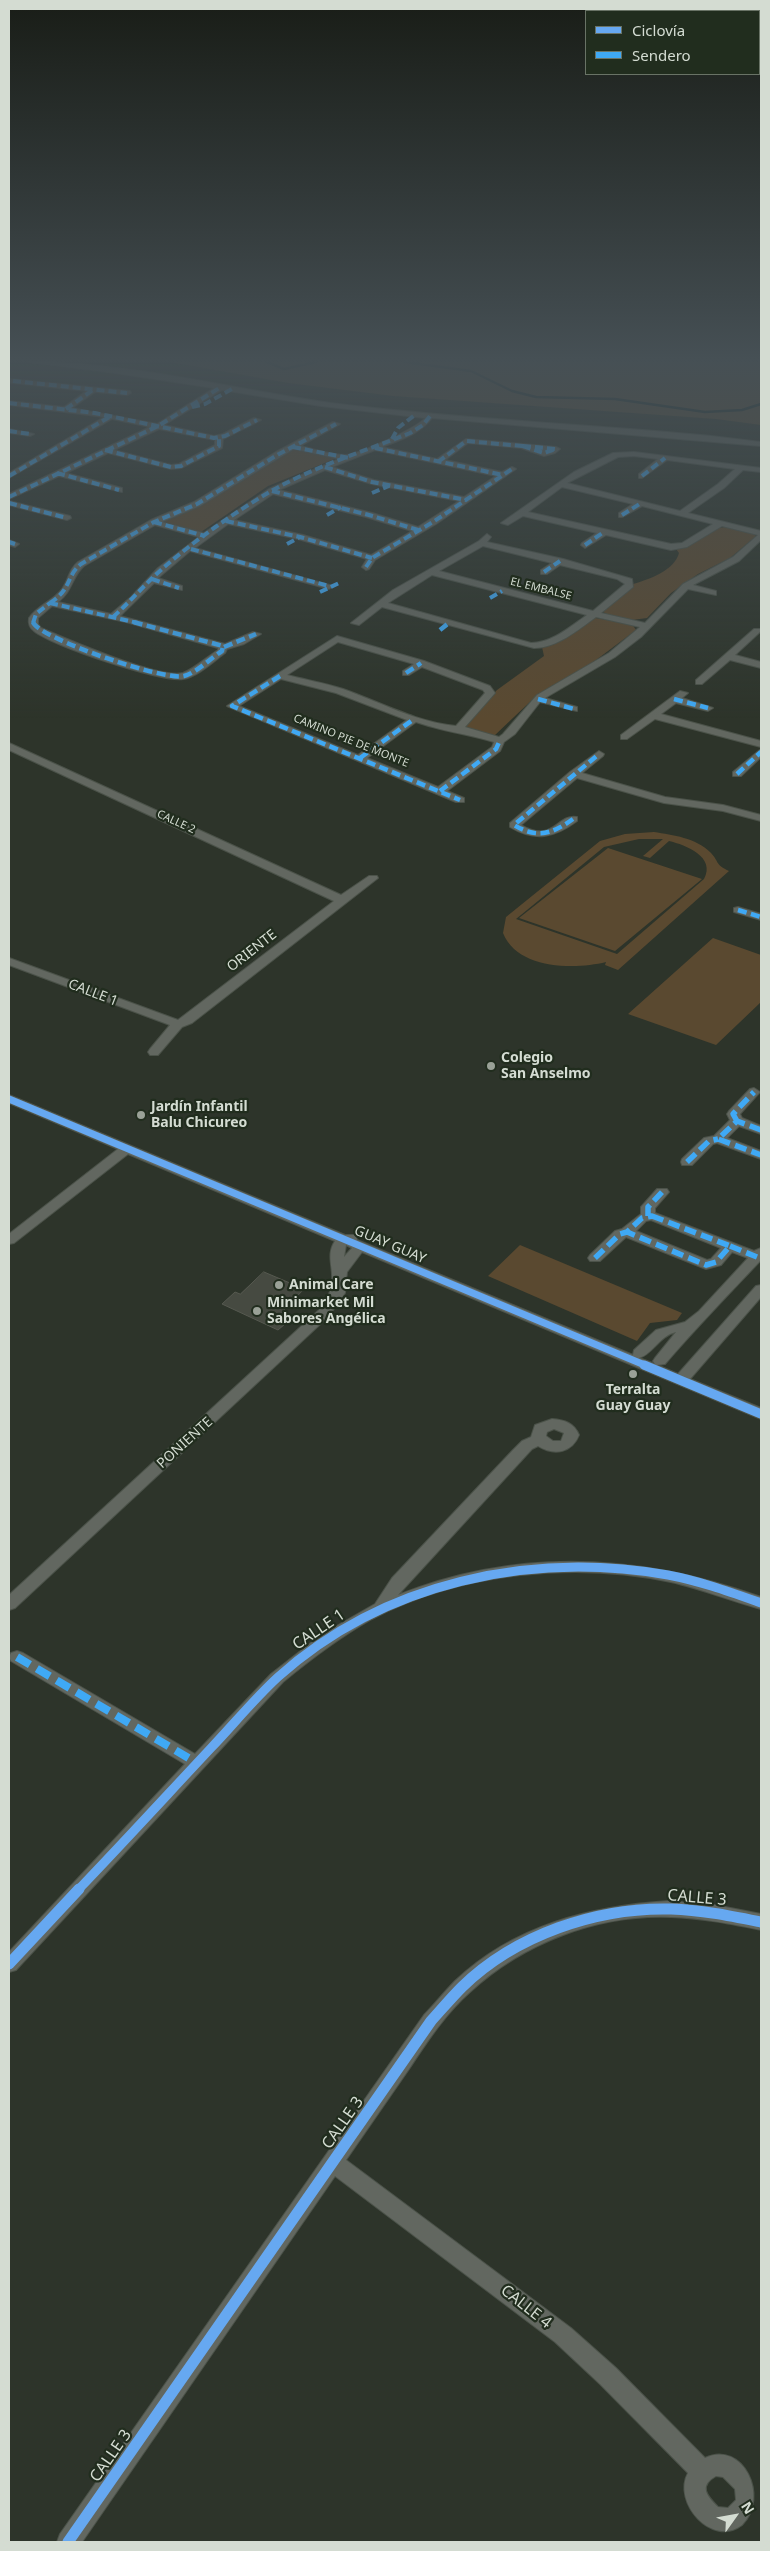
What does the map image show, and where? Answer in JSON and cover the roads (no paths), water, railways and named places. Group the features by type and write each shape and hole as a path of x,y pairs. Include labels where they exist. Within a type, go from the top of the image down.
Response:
{"street":[{"path":"9,498 42,481"},
{"path":"86,481 119,490"},
{"path":"235,481 197,504 154,522 78,566 70,575 67,590 33,618 34,624 42,632 104,657 171,677 185,676 222,652 224,647 241,642 256,634"},
{"path":"113,616 152,579 205,536 272,491 293,481"},
{"path":"373,481 389,486 466,500"},
{"path":"366,566 372,558 494,481"},
{"path":"505,523 542,500 567,481"},
{"path":"682,513 726,481"},
{"path":"561,484 682,513 761,535"},
{"path":"372,493 389,486"},
{"path":"272,491 418,530"},
{"path":"9,503 67,518"},
{"path":"622,515 641,503"},
{"path":"327,515 341,508"},
{"path":"522,513 671,547 684,545 720,524"},
{"path":"154,522 205,536"},
{"path":"226,522 300,537 372,558"},
{"path":"585,545 604,532"},
{"path":"440,791 496,749 500,740 509,734 538,699 612,655 646,626 686,586 703,575 736,559 761,535"},
{"path":"287,544 300,537"},
{"path":"356,623 396,592 485,540 620,577 630,583 594,613 548,643 536,646 526,645 382,604"},
{"path":"191,549 329,586"},
{"path":"544,572 560,561"},
{"name":"EL EMBALSE","path":"432,572 646,626"},
{"path":"152,579 179,588"},
{"path":"320,592 339,582"},
{"path":"686,586 713,593"},
{"path":"490,598 502,591"},
{"path":"49,603 113,616 218,643 224,647"},
{"path":"440,630 450,622"},
{"path":"699,682 757,631"},
{"path":"280,676 337,639 421,663 490,690 490,693 461,725 460,729"},
{"path":"727,656 761,665"},
{"path":"406,673 421,663"},
{"path":"280,676 339,691 440,727 460,729 500,740"},
{"name":"CAMINO PIE DE MONTE","path":"280,676 232,706 460,800"},
{"path":"624,737 678,696 708,708"},
{"path":"538,699 574,708"},
{"path":"653,715 761,744"},
{"path":"360,758 414,719"},
{"name":"CALLE 2","path":"9,746 342,900"},
{"path":"737,774 761,752"},
{"path":"573,819 554,833 546,836 514,825 599,754"},
{"path":"574,774 664,800 723,808 761,818"},
{"name":"ORIENTE","path":"154,1052 178,1024 188,1020 373,878"},
{"path":"738,910 761,917"},
{"name":"CALLE 1","path":"9,961 178,1024"},
{"path":"754,1092 733,1114 737,1121 761,1130"},
{"name":"GUAY GUAY","path":"9,1097 127,1148 201,1175"},
{"name":"GUAY GUAY","path":"9,1097 47,1108 278,1208 758,1409"},
{"path":"687,1162 709,1141 718,1139 737,1121"},
{"path":"718,1139 761,1155"},
{"path":"9,1240 127,1148"},
{"path":"648,1216 648,1207 662,1192"},
{"name":"GUAY GUAY","path":"278,1208 343,1239 359,1241"},
{"path":"594,1258 620,1234 627,1232 642,1218 648,1216 730,1246 759,1254 704,1314 689,1326 660,1361"},
{"path":"627,1232 706,1264 716,1262 730,1246"},
{"name":"PONIENTE","path":"341,1270 336,1254 337,1246 343,1239"},
{"name":"PONIENTE","path":"9,1604 324,1313 338,1292 341,1270 359,1241"},
{"name":"GUAY GUAY","path":"449,1279 660,1361 685,1377"},
{"path":"685,1377 761,1289"},
{"path":"639,1353 659,1332 670,1328 689,1326"},
{"name":"CALLE 1","path":"380,1609 398,1582 518,1454 527,1445 540,1439"},
{"name":"CALLE 1","path":"9,1962 262,1692 293,1664 324,1641 380,1609 424,1592 477,1577 525,1570 571,1568 625,1570 664,1576 727,1591 761,1603"},
{"path":"17,1656 197,1763"},
{"name":"CALLE 3","path":"68,2542 443,2005 472,1976 504,1953 540,1935 578,1921 636,1910 702,1911 761,1922"},
{"name":"CALLE 4","path":"333,2162 563,2335 608,2376 702,2471"}],"place":[{"name":"Colegio San Anselmo","path":"491,1066"},
{"name":"Jardín Infantil Balu Chicureo","path":"141,1115"},
{"name":"Animal Care","path":"279,1285"},
{"name":"Minimarket Mil Sabores Angélica","path":"257,1311"},
{"name":"Terralta Guay Guay","path":"633,1374"}]}
